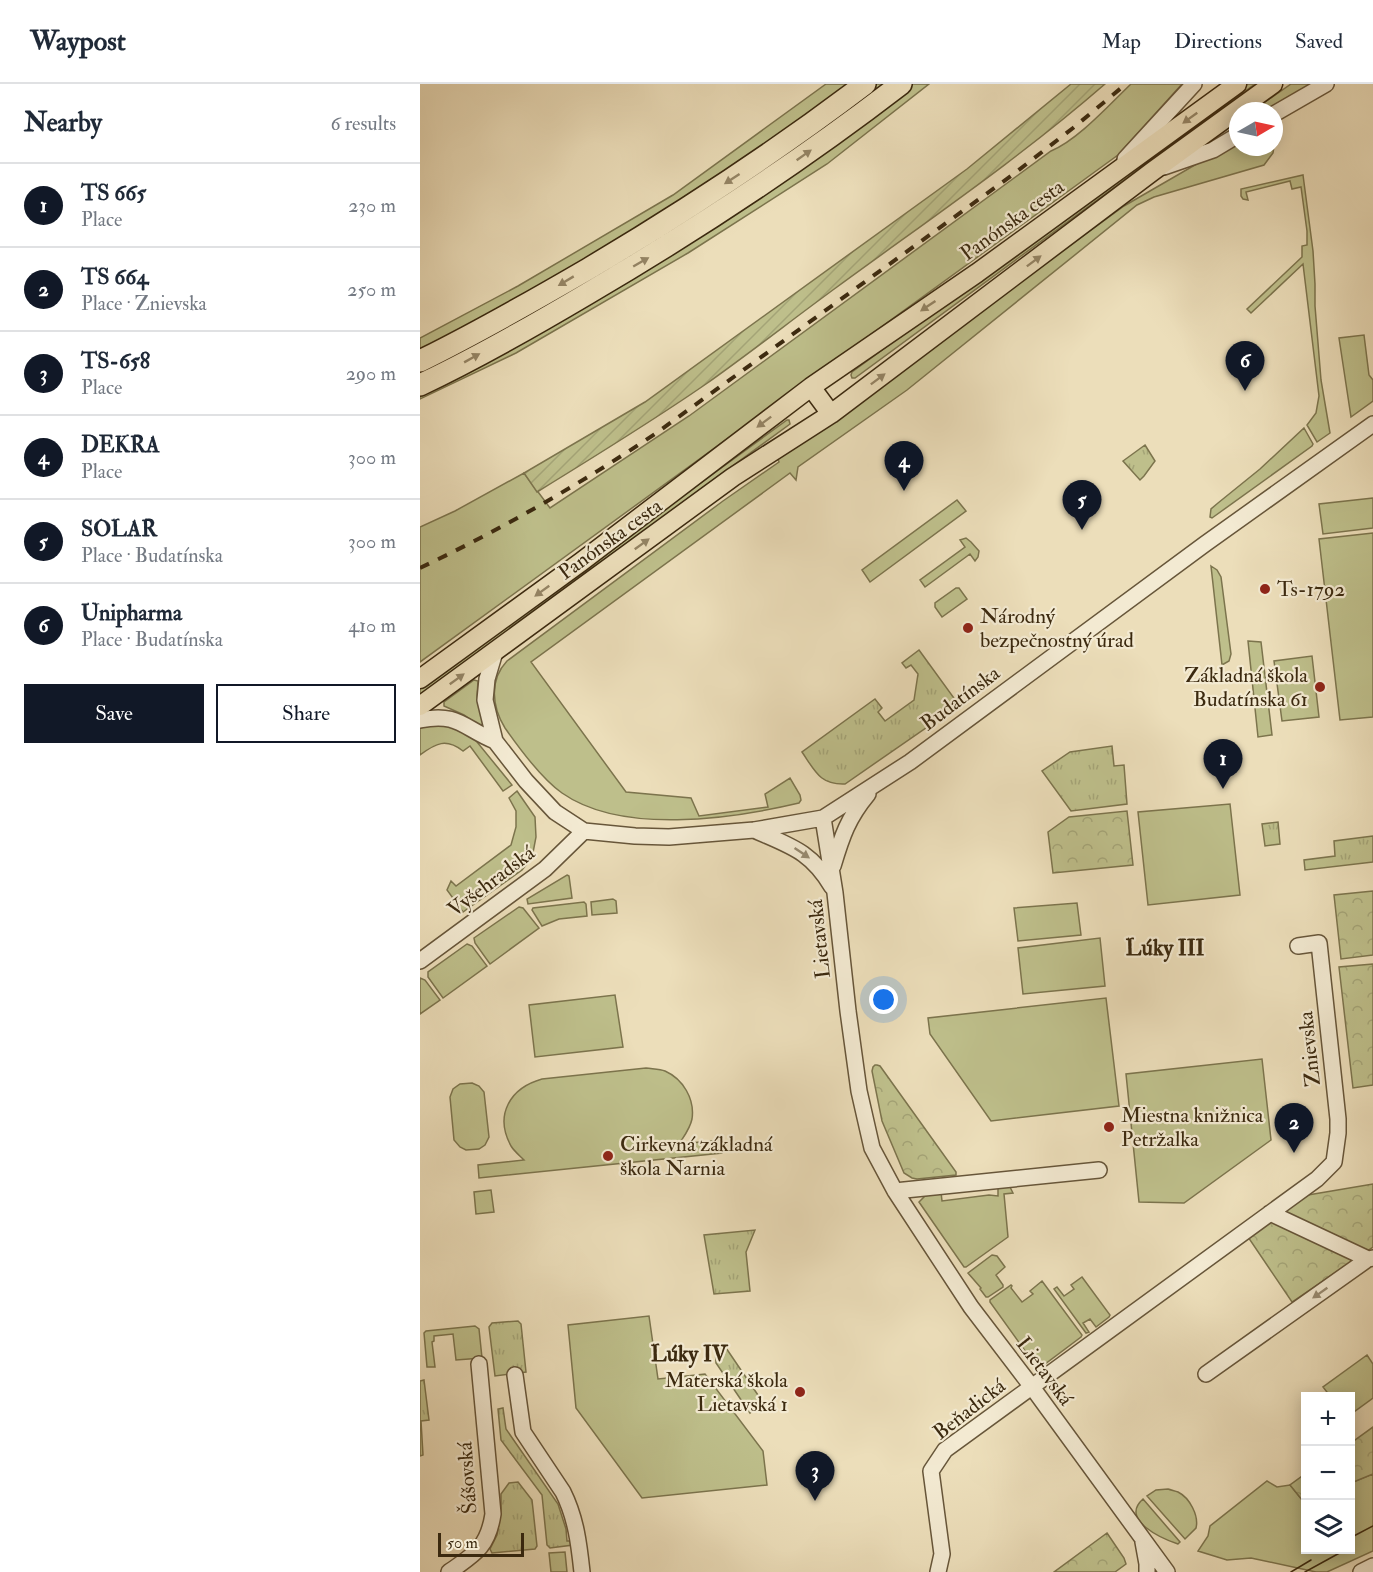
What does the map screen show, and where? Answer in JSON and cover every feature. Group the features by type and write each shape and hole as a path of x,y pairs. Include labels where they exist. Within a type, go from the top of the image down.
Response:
{"highway":[{"path":"420,361 541,296 644,236 749,168 865,84"},
{"path":"420,385 549,316 655,254 759,188 901,84"}],"main road":[{"name":"Panónska cesta","path":"420,679 581,562 811,387 977,273 1237,84"},
{"name":"Panónska cesta","path":"420,706 733,477 831,414 1153,171 1273,84"},
{"path":"811,387 831,414"}],"street":[{"path":"1108,177 1194,84"},
{"path":"1283,109 1326,84"},
{"name":"Panónska cesta","path":"1153,171 1213,150 1229,140"},
{"name":"Budatínska","path":"584,831 669,837 754,830 823,818 910,762 1205,544 1373,424"},
{"path":"495,652 487,679 485,700 495,741 526,781 555,812 584,831"},
{"path":"420,720 442,717 456,720 480,735 495,741"},
{"path":"832,871 843,834 851,818 875,784"},
{"name":"Lietavská","path":"823,818 835,893 859,1091 872,1148 895,1191 971,1307 1167,1572"},
{"path":"754,830 799,850 809,857 825,876 835,893"},
{"name":"Vyšehradská","path":"420,961 545,869 584,831"},
{"name":"Znievska","path":"1032,1387 1317,1179 1334,1162 1338,1133 1319,943 1299,946"},
{"path":"895,1191 1099,1170"},
{"path":"1270,1213 1370,1259"},
{"path":"1206,1374 1370,1259"},
{"name":"Šášovská","path":"450,1572 475,1554 487,1535 493,1514 479,1364"},
{"path":"515,1375 523,1432 568,1502 576,1526 582,1572"},
{"name":"Beňadická","path":"938,1572 942,1554 931,1471 945,1450 1032,1387"},
{"path":"1141,1536 1147,1572"},
{"path":"1362,1572 1373,1566"}],"green space":[{"path":"826,84 929,84 827,164 688,253 516,353 420,399 420,338 518,286 673,195"},
{"path":"1071,84 1105,84 1007,163 722,372 643,426 537,492 524,473 645,402 967,169"},
{"path":"1131,84 1182,84 1118,155 420,662 420,527 455,511 524,473 550,508 689,416 1051,151 1072,139"},
{"path":"1247,84 1255,84 855,378 852,378 852,372"},
{"path":"1291,84 1313,84 1281,102 1265,102"},
{"path":"1229,145 1229,156 1271,156 1264,165 1154,197 1137,205 907,390 798,467 796,480 790,473 531,662 626,792 691,798 699,816 768,807 765,794 790,778 800,795 799,803 710,818 645,819 615,815 587,806 562,793 539,772 505,728 497,711 495,685 501,668 507,661 1124,206"},
{"path":"1303,175 1313,251 1321,380 1330,433 1317,442 1307,425 1316,413 1319,396 1303,264 1251,313 1247,309 1302,257 1302,246 1307,245 1307,231 1301,187 1292,189 1290,181 1246,192 1248,200 1241,196 1241,189"},
{"path":"1364,335 1369,375 1373,380 1373,401 1351,417 1339,338"},
{"path":"787,420 790,424 420,695 420,687"},
{"path":"1304,428 1312,446 1212,518 1210,517 1211,509 1260,469"},
{"path":"1145,445 1155,461 1140,480 1123,461"},
{"path":"1373,498 1373,528 1323,534 1319,504"},
{"path":"957,500 966,511 870,582 862,570"},
{"path":"1373,533 1373,717 1340,720 1319,539"},
{"path":"966,538 979,551 975,561 970,554 925,587 920,580 965,547 960,540"},
{"path":"1211,566 1221,577 1231,654 1229,661 1222,665"},
{"path":"959,588 967,599 942,617 935,603"},
{"path":"1248,641 1261,642 1272,735 1258,737"},
{"path":"919,650 959,705 845,784 830,782 819,776 802,752 875,699 882,708 878,712 885,721 914,700 918,674 911,665 906,668 902,663"},
{"path":"1312,656 1319,717 1282,721 1274,661"},
{"path":"474,680 478,681 477,697 486,727 483,728 464,715 444,706 444,702"},
{"path":"442,723 473,737 512,785 503,791 470,746 463,751 446,743 431,747 420,755 420,728"},
{"path":"1112,746 1114,766 1124,765 1127,804 1071,811 1042,771 1070,752"},
{"path":"517,791 535,817 536,837 532,858 522,870 463,912 447,890 451,881 456,886 511,845 516,827 516,811 509,798"},
{"path":"1230,804 1240,895 1148,905 1138,812"},
{"path":"1127,811 1133,865 1053,873 1048,832 1069,817"},
{"path":"1278,822 1280,844 1265,846 1262,824"},
{"path":"1373,836 1373,862 1305,870 1304,860 1335,856 1334,841"},
{"path":"567,875 572,898 528,904 527,899"},
{"path":"1373,891 1373,955 1341,959 1334,895"},
{"path":"613,899 616,901 617,913 592,915 591,902"},
{"path":"584,902 587,916 559,919 542,926 532,910 533,908"},
{"path":"1077,903 1081,935 1018,941 1014,908"},
{"path":"519,907 523,908 539,928 490,964 474,938"},
{"path":"1100,938 1105,986 1023,994 1018,948"},
{"path":"467,944 472,946 487,966 443,998 428,977 428,972"},
{"path":"1373,964 1373,1085 1353,1088 1339,967"},
{"path":"420,978 425,980 440,1000 420,1014"},
{"path":"615,995 623,1047 535,1057 529,1005"},
{"path":"1106,998 1119,1106 991,1121 930,1034 928,1018"},
{"path":"1262,1059 1271,1140 1184,1203 1139,1202 1126,1074"},
{"path":"875,1065 880,1066 956,1175 917,1179 904,1173 882,1121 872,1071"},
{"path":"646,1068 663,1070 671,1075 682,1084 690,1097 692,1119 679,1144 721,1140 722,1153 479,1178 478,1165 524,1160 511,1146 504,1124 508,1104 521,1089 542,1079"},
{"path":"472,1083 484,1092 489,1137 485,1145 479,1149 466,1150 454,1140 450,1097 453,1089 460,1084"},
{"path":"1373,1184 1373,1247 1292,1302 1248,1237 1308,1195"},
{"path":"998,1186 1010,1187 1013,1193 1004,1194 1008,1237 964,1267 919,1202 925,1196 941,1192 942,1201 998,1196"},
{"path":"491,1190 494,1212 476,1214 474,1192"},
{"path":"755,1230 746,1252 750,1291 714,1294 704,1235"},
{"path":"992,1255 997,1256 1005,1267 996,1275 1003,1287 986,1297 968,1273"},
{"path":"1082,1277 1110,1315 1096,1327 1090,1319 1083,1323 1089,1332 1086,1333 1054,1289 1057,1287 1064,1296 1074,1289 1071,1285"},
{"path":"1042,1281 1082,1335 1045,1364 1039,1365 1033,1362 990,1300 1011,1285 1022,1302 1033,1294 1030,1291"},
{"path":"649,1316 658,1379 705,1374 763,1451 767,1485 642,1498 576,1408 568,1325"},
{"path":"518,1321 521,1324 526,1372 495,1376 489,1327 492,1323"},
{"path":"475,1326 479,1329 482,1358 456,1360 453,1334 434,1336 432,1342 435,1367 427,1367 424,1333 426,1331"},
{"path":"724,1345 762,1401 750,1413 716,1363 715,1346"},
{"path":"1367,1355 1373,1364 1373,1398 1355,1411 1355,1392 1327,1392 1323,1387"},
{"path":"424,1380 429,1420 421,1421 423,1455 420,1456 420,1381"},
{"path":"503,1408 506,1429 558,1504 566,1529 567,1541 572,1541 573,1545 550,1548 547,1545 542,1495 501,1440 498,1409"},
{"path":"1373,1427 1373,1474 1355,1481 1355,1446 1355,1440"},
{"path":"1373,1474 1373,1551 1327,1572 1316,1572 1251,1558 1227,1560 1198,1551 1208,1536 1210,1526 1267,1481 1277,1487 1290,1485 1301,1499 1301,1554 1355,1554 1355,1481"},
{"path":"1301,1477 1301,1499 1290,1485"},
{"path":"518,1482 532,1500 537,1546 535,1549 492,1553 490,1549 497,1535 501,1494 509,1483"},
{"path":"1168,1489 1182,1495 1190,1503 1195,1513 1196,1528 1185,1539 1147,1496 1156,1490"},
{"path":"1143,1499 1180,1542 1178,1544 1154,1533 1140,1521 1136,1514 1137,1507"},
{"path":"1107,1533 1126,1564 1115,1572 1054,1572"},
{"path":"565,1552 567,1572 551,1572 549,1553"}],"tram line":[{"path":"1355,1535 1373,1526"},
{"path":"1305,1572 1338,1554"},
{"path":"1291,1572 1311,1560"}],"railway":[{"path":"420,568 540,505 655,434 1011,176 1126,84"}],"place":[{"name":"Unipharma","path":"1245,391"},
{"name":"DEKRA","path":"904,491"},
{"name":"SOLAR","path":"1082,530"},
{"name":"Ts-1792","path":"1265,589"},
{"name":"Národný bezpečnostný úrad","path":"968,628"},
{"name":"Základná škola Budatínska 61","path":"1320,687"},
{"name":"TS 665","path":"1223,789"},
{"name":"Miestna knižnica Petržalka","path":"1109,1127"},
{"name":"TS 664","path":"1294,1153"},
{"name":"Cirkevná základná škola Narnia","path":"608,1156"},
{"name":"Materská škola Lietavská 1","path":"800,1392"},
{"name":"TS-658","path":"815,1501"}],"district":[{"name":"Lúky III","path":"1165,947"},
{"name":"Lúky IV","path":"689,1353"}]}
